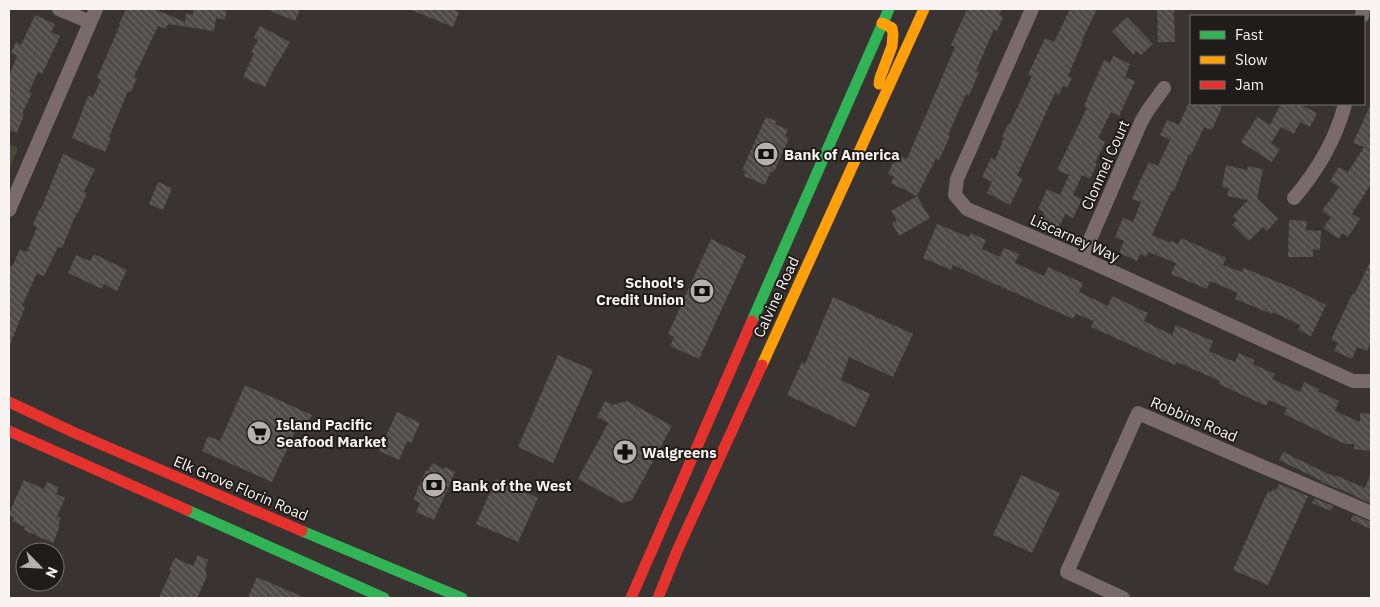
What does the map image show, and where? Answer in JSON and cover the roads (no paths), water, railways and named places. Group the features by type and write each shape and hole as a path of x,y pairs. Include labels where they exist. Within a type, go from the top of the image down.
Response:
{"main road":[{"name":"Calvine Road","path":"631,598 791,245 889,9"},
{"name":"Calvine Road","path":"658,598 677,551 924,9"},
{"path":"910,14 908,24 914,31"},
{"path":"875,117 880,78 894,41 892,28 882,23"},
{"path":"774,338 776,310 791,275"},
{"name":"Elk Grove Florin Road","path":"9,402 75,433 268,517 462,598"},
{"path":"9,431 384,598"}],"street":[{"path":"59,9 90,22"},
{"path":"9,210 96,9"},
{"name":"Liscarney Way","path":"1032,9 956,179 955,195 967,208 1353,381 1371,381"},
{"name":"Clonmel Court","path":"1082,258 1142,122 1164,88"},
{"path":"1294,198 1324,156 1338,126 1345,105"},
{"name":"Robbins Road","path":"1123,598 1067,572 1138,413 1371,514"}],"place":[{"name":"Bank of America","path":"766,154"},
{"name":"School's Credit Union","path":"702,291"},
{"name":"Island Pacific Seafood Market","path":"259,433"},
{"name":"Walgreens","path":"625,452"},
{"name":"Bank of the West","path":"434,485"}]}
